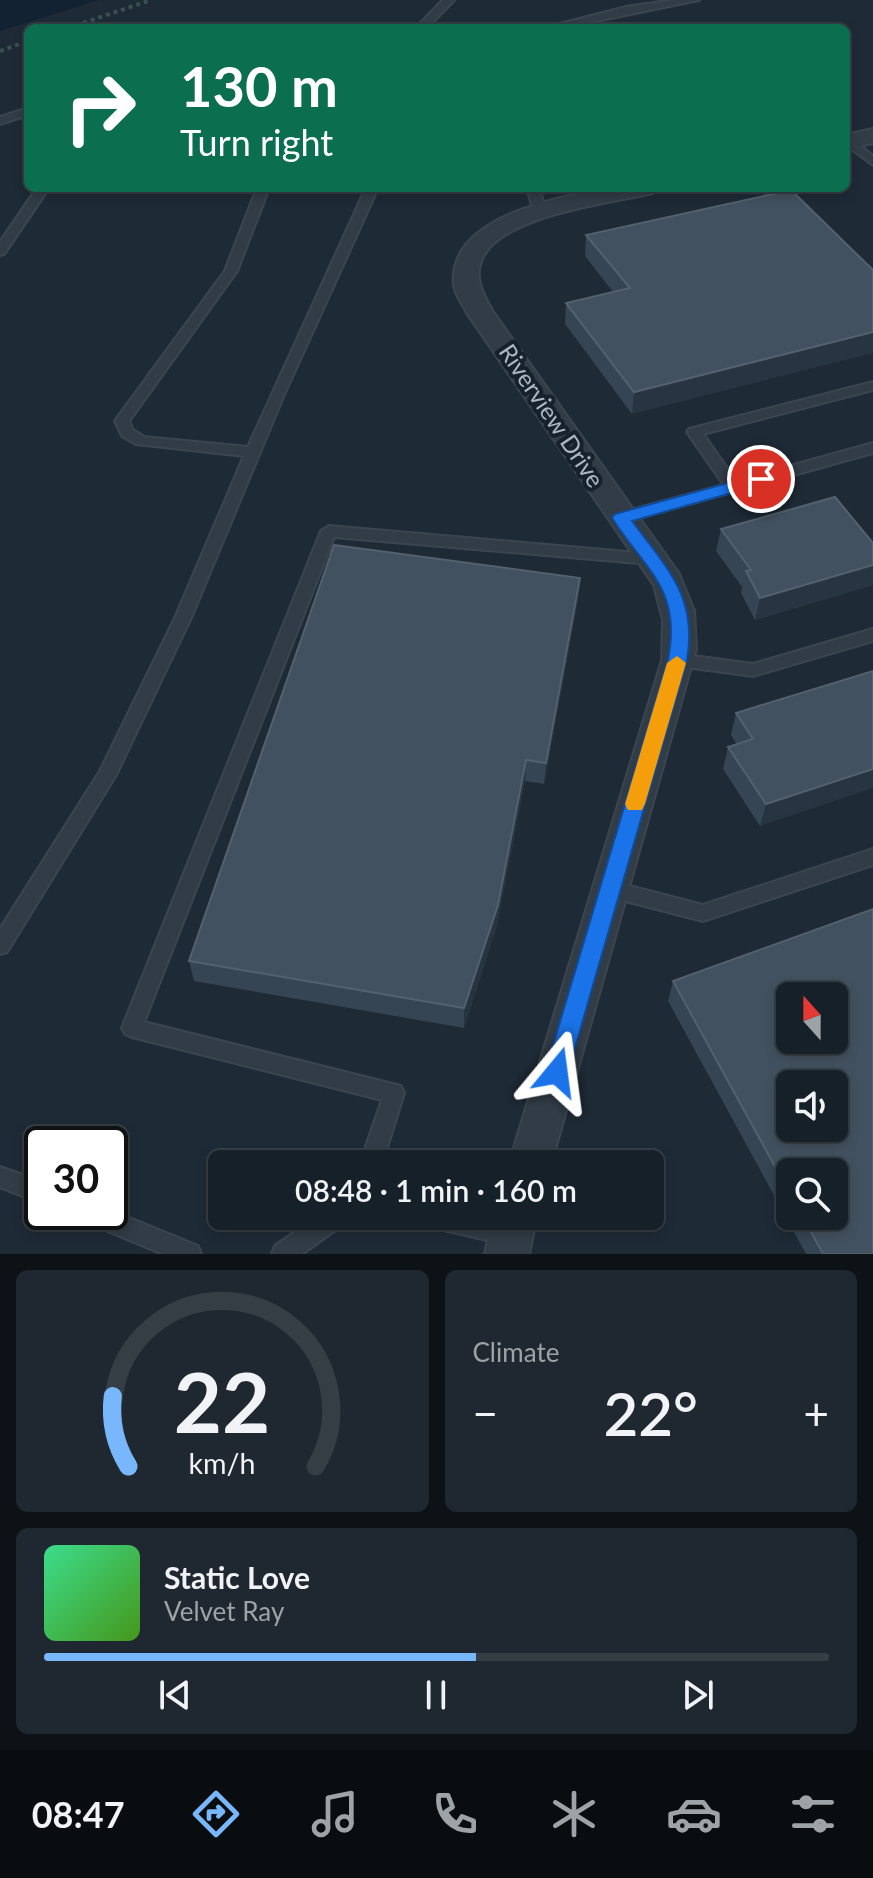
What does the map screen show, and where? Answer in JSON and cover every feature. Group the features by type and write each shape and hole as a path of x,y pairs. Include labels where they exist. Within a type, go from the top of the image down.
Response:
{"street":[{"path":"850,141 873,136"},
{"name":"Riverview Drive","path":"534,1150 678,660 682,634 679,607 668,582 480,313 467,284 466,270 471,256 492,232 537,200 609,192"}],"lane":[{"path":"425,24 449,0"},
{"path":"566,24 626,10 694,0"},
{"path":"0,121 24,112"},
{"path":"850,144 873,162"},
{"path":"0,251 40,192"},
{"path":"252,452 141,441 127,433 122,421 231,271 261,192"},
{"path":"0,946 107,775 183,618 252,452 370,192"},
{"path":"733,487 694,432 873,386"},
{"path":"621,518 873,448"},
{"path":"376,1150 394,1093 132,1028 329,531 650,559"},
{"path":"678,660 753,670 873,635"},
{"path":"610,889 703,913 873,857"},
{"path":"0,1177 24,1186"},
{"path":"128,1228 190,1254"},
{"path":"283,1254 316,1230"},
{"path":"489,1230 510,1235"}],"path":[{"path":"80,24 151,0"},
{"path":"0,51 24,42"}],"water":[{"path":"0,0 99,0 0,31"}],"building":[{"path":"793,192 873,270 873,332 634,392 566,303 630,288 586,235"},
{"path":"835,497 873,543 873,565 760,598 746,571 751,570 721,529"},
{"path":"334,545 580,578 546,763 526,760 498,905 464,1008 189,961"},
{"path":"873,671 873,769 766,804 728,747 753,739 736,713"},
{"path":"873,909 873,1254 823,1254 810,1230 848,1230 848,1158 776,1158 776,1169 673,981"}],"slow traffic":[{"path":"635,804 677,663"}],"route":[{"path":"557,1072 678,660 682,634 679,607 668,582 621,518 761,479"}]}
